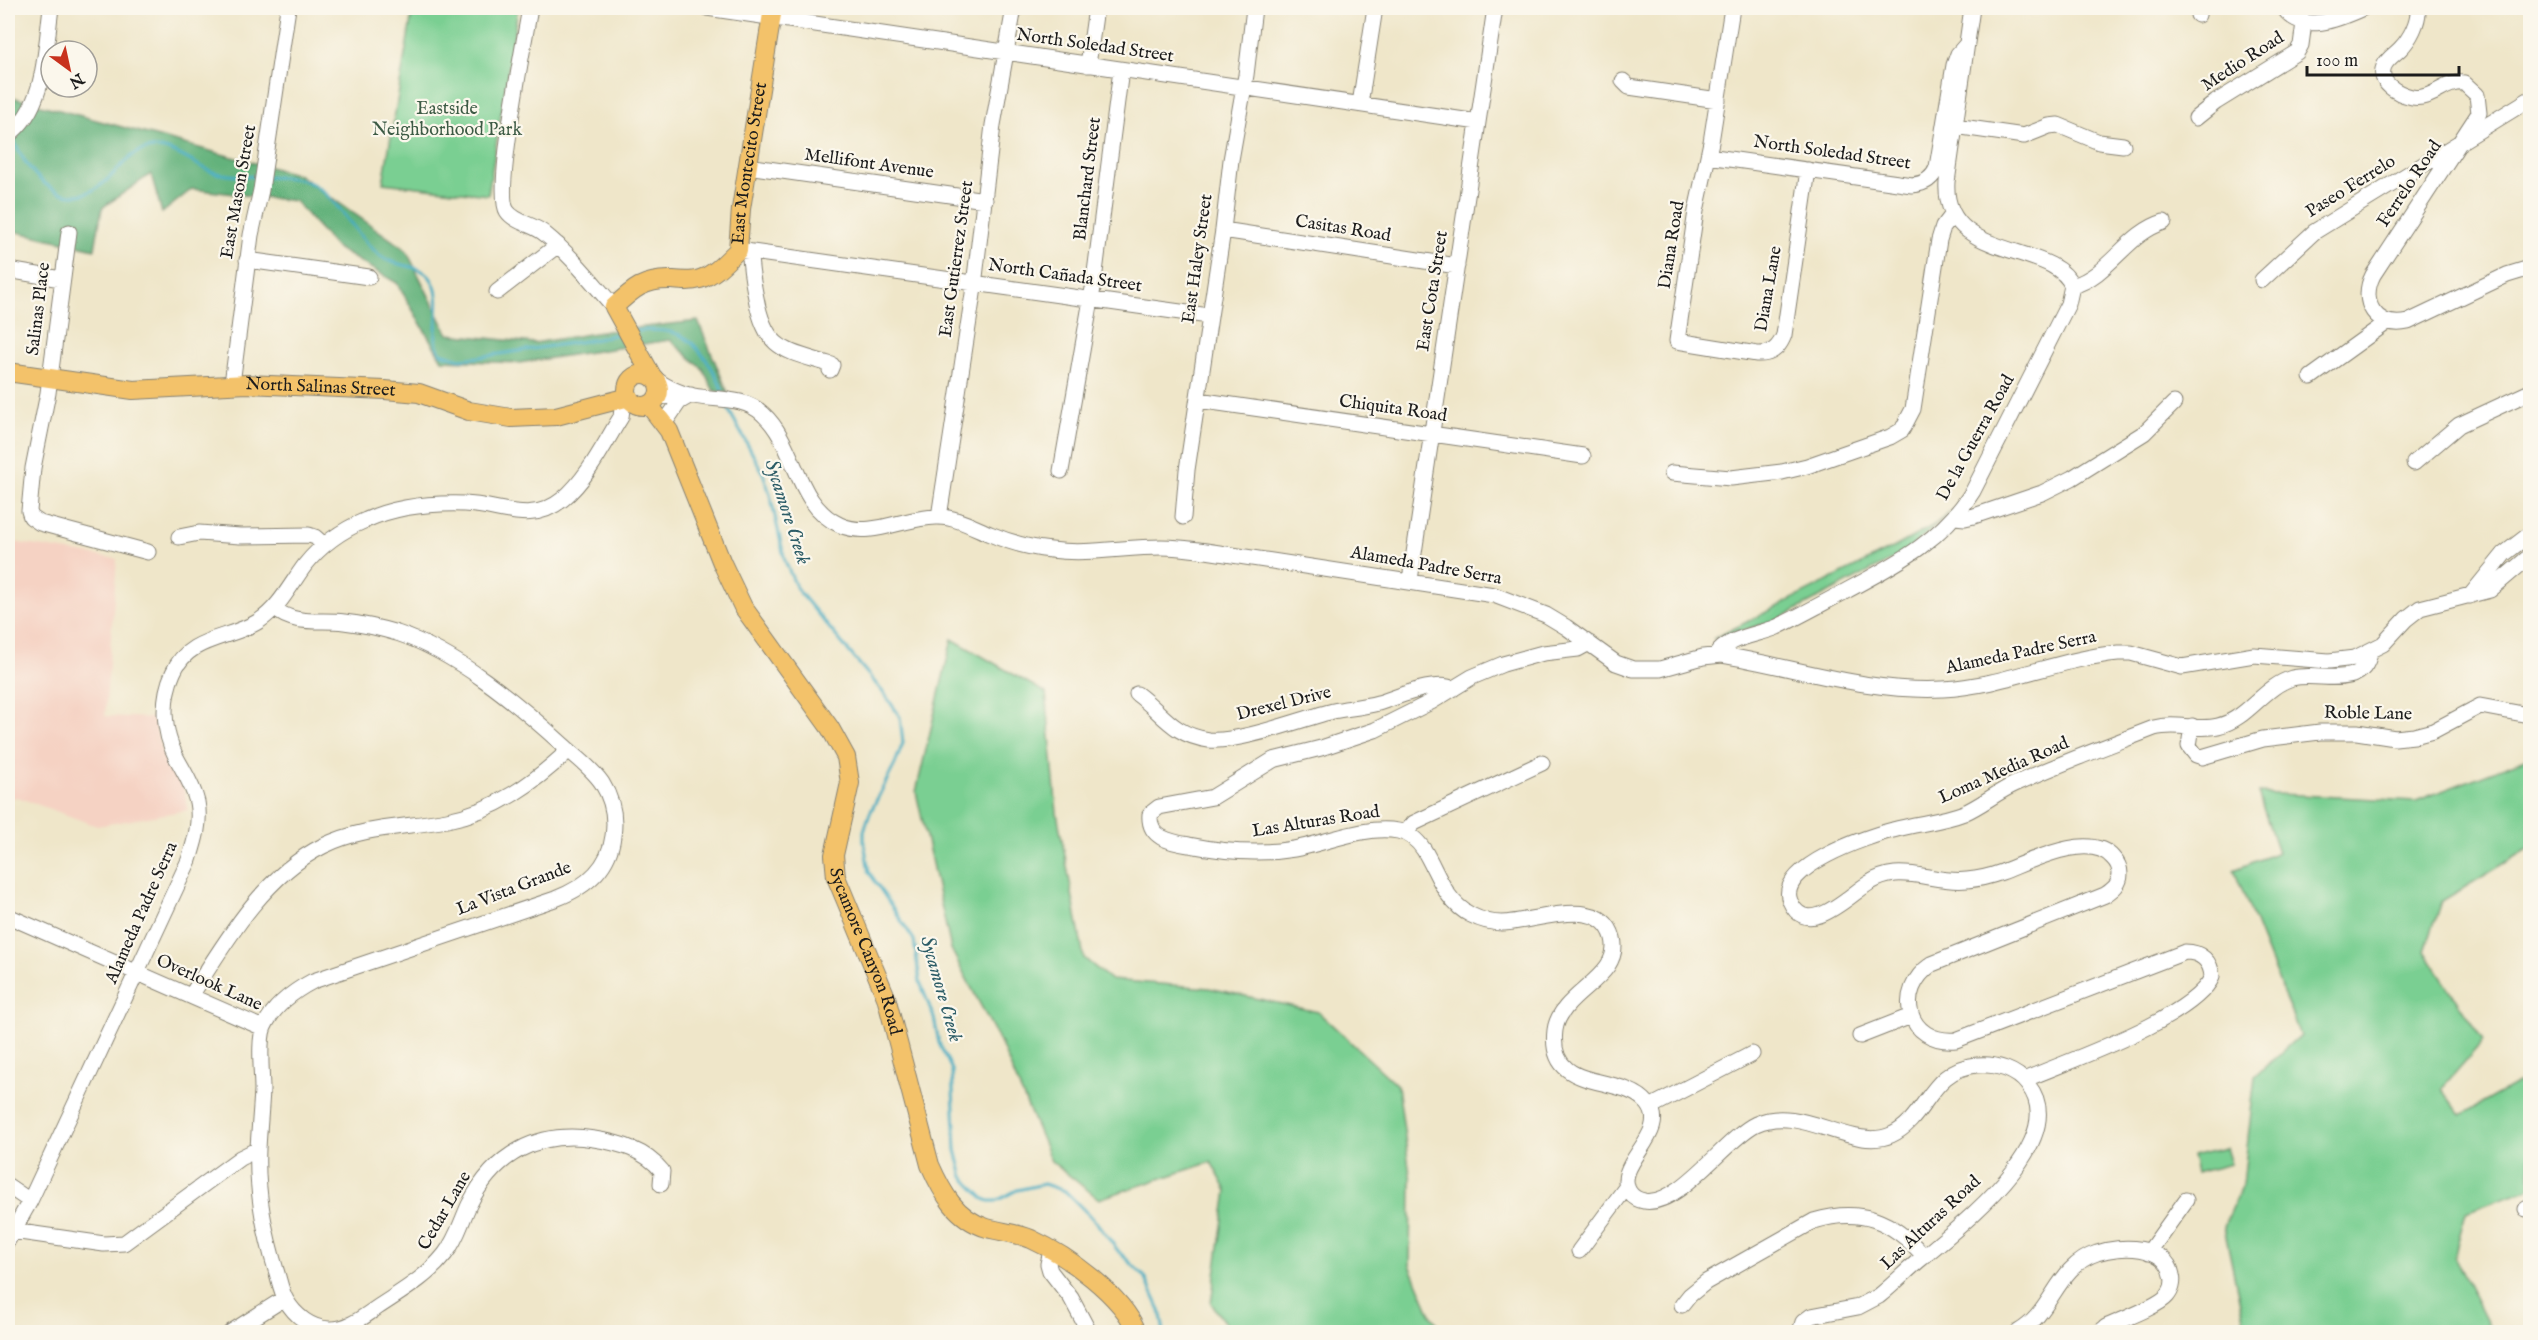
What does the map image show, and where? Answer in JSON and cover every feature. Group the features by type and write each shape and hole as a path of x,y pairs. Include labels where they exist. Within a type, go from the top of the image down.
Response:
{"main road":[{"name":"East Montecito Street","path":"614,307 632,290 644,284 668,280 690,281 710,275 744,251 747,166 772,12"},
{"path":"614,307 635,348 643,392"},
{"name":"North Salinas Street","path":"8,372 133,390 232,384 419,393 469,411 511,418 556,416 588,407 597,399 643,392"},
{"name":"North Salinas Street","path":"588,407 616,414 643,392"},
{"name":"Sycamore Canyon Road","path":"643,392 669,424 735,593 776,655 830,728 848,764 851,777 834,855 836,877 886,997 930,1165 938,1183 952,1207 971,1222 1031,1239 1076,1266 1114,1296 1125,1309 1137,1332"}],"street":[{"path":"8,135 21,123 33,106 51,8"},
{"name":"East Mason Street","path":"232,384 247,260 261,190 288,8"},
{"path":"530,8 516,90 502,199 511,216 541,230 558,245 614,307"},
{"name":"North Soledad Street","path":"707,8 772,12 1007,53 1478,122"},
{"name":"East Gutierrez Street","path":"939,517 974,282 993,125 1014,8"},
{"path":"1088,65 1096,8"},
{"name":"East Haley Street","path":"1183,517 1209,316 1254,8"},
{"path":"1360,104 1375,8"},
{"name":"East Cota Street","path":"1410,580 1495,8"},
{"name":"Diana Road","path":"1677,340 1695,211 1708,156 1732,8"},
{"path":"1971,8 1947,189 1953,214 1962,225 1982,240 2060,270 2068,277 2072,286 2098,272 2139,234 2164,222"},
{"path":"2284,8 2294,19 2304,23"},
{"name":"Medio Road","path":"2196,118 2216,102 2297,52 2301,45 2304,23 2336,18 2363,8"},
{"name":"Ferrelo Road","path":"2386,323 2371,307 2368,296 2371,280 2476,120 2480,107 2477,95 2469,86 2454,83 2433,94 2415,97 2393,89 2383,75 2384,64 2401,48 2414,28 2418,8"},
{"name":"North Soledad Street","path":"1708,156 1911,185 1924,183 1933,176 1938,162 1953,65 1958,54 1967,44"},
{"name":"Blanchard Street","path":"1062,471 1091,299 1122,70"},
{"path":"1623,81 1629,87 1718,100"},
{"name":"Paseo Ferrelo","path":"2262,280 2314,232 2530,99"},
{"path":"1955,126 2024,136 2049,126 2058,125 2099,142 2123,145"},
{"name":"Mellifont Avenue","path":"747,166 985,200"},
{"name":"Diana Lane","path":"1677,340 1757,354 1769,353 1779,346 1784,335 1808,170"},
{"path":"1672,472 1731,478 1765,475 1807,466 1884,440 1902,430 1913,409 1939,240 1943,227 1953,214"},
{"name":"Casitas Road","path":"1223,230 1456,266"},
{"name":"Salinas Place","path":"69,232 61,279 50,378 28,505 31,517 40,523 148,552"},
{"path":"497,292 558,245"},
{"path":"744,251 750,267 760,321 770,339 787,351 832,365 830,370"},
{"name":"North Cañada Street","path":"744,251 1209,316"},
{"path":"247,260 369,277"},
{"path":"2311,377 2386,323 2408,322 2507,274 2530,268"},
{"path":"8,270 61,279"},
{"name":"De la Guerra Road","path":"1716,655 1726,645 1776,627 1907,558 1935,538 1955,517 1973,490 2068,304 2072,286"},
{"name":"Alameda Padre Serra","path":"643,392 688,394 741,402 762,413 784,441 812,501 823,514 839,524 865,529 939,517 951,519 1005,540 1050,550 1081,552 1161,547 1226,553 1410,580 1494,595 1536,610 1566,627 1616,663 1633,669 1660,669 1716,655 1847,680 1901,688 1932,689 1969,686 2114,654 2131,653 2166,665 2182,667 2254,655 2337,660 2358,657 2383,644 2406,619 2420,608 2495,588 2530,556"},
{"path":"2414,462 2459,425 2530,392"},
{"path":"669,424 679,402 688,394"},
{"name":"Chiquita Road","path":"1198,400 1583,456"},
{"path":"1955,517 1965,518 2020,501 2072,478 2144,433 2174,403"},
{"name":"Alameda Padre Serra","path":"10,1235 30,1201 189,860 197,831 195,796 173,750 166,728 165,705 172,675 180,659 194,647 248,627 274,608 304,566 324,545 344,531 368,519 417,506 465,504 525,514 542,511 572,491 590,467 616,414"},
{"path":"178,537 196,533 240,536 309,536 315,537 324,545"},
{"path":"2470,596 2504,554 2530,534"},
{"name":"La Vista Grande","path":"263,1028 291,994 313,981 555,899 578,889 589,881 602,866 614,834 613,812 598,778 506,695 434,648 397,633 355,623 294,619 280,614 274,608"},
{"name":"Las Alturas Road","path":"1589,643 1578,649 1543,653 1513,660 1472,677 1431,702 1375,730 1321,748 1273,760 1213,796 1159,807 1153,810 1149,819 1151,828 1156,834 1168,840 1241,853 1291,849 1383,830 1405,833 1422,847 1445,890 1457,906 1469,915 1489,922 1506,923 1559,914 1584,913 1593,916 1607,926 1613,941 1612,959 1559,1015 1555,1026 1556,1048 1563,1064 1573,1074 1631,1093 1642,1098 1650,1107"},
{"name":"Loma Media Road","path":"1911,1016 1910,993 1914,981 1922,970 2105,895 2116,886 2120,876 2114,859 2100,849 2076,848 2060,850 2000,872 1970,880 1953,881 1906,874 1888,875 1866,884 1830,910 1810,917 1798,911 1790,900 1788,890 1794,878 1808,867 1849,845 1894,829 1952,817 1976,807 2013,785 2154,728 2171,725 2210,727 2227,723 2246,711 2270,690 2288,680 2309,676 2337,678 2355,675 2368,663 2370,652"},
{"name":"Drexel Drive","path":"1137,694 1172,726 1197,737 1218,740 1334,711 1376,704 1416,691 1448,686 1453,689"},
{"name":"Roble Lane","path":"2193,726 2189,746 2196,755 2202,758 2253,741 2320,732 2357,732 2395,738 2414,736 2433,730 2480,706 2523,714 2530,713"},
{"path":"191,996 263,894 286,870 312,852 343,837 368,830 450,819 484,808 523,789 568,750"},
{"path":"1405,833 1414,823 1542,764"},
{"name":"Overlook Lane","path":"8,916 263,1028"},
{"path":"1752,1054 1650,1107 1653,1118 1650,1133 1628,1169 1627,1185 1632,1195 1641,1201 1655,1201 1665,1197 1709,1165 1743,1132 1764,1121 1787,1119 1866,1138 1885,1137 1902,1128 1934,1087 1953,1071 1963,1067 1985,1065 2016,1073 2024,1080 2121,1040 2167,1016 2206,987 2212,977 2208,963 2196,953 2180,953 1956,1040 1945,1041 1933,1038 1918,1027 1911,1016 1860,1036"},
{"path":"231,1332 285,1298 264,1224 258,1149 263,1028"},
{"name":"Las Alturas Road","path":"1800,1332 1803,1323 1811,1316 1858,1307 1879,1296 1976,1212 2025,1154 2035,1131 2037,1116 2035,1098 2030,1086 2024,1080"},
{"name":"Cedar Lane","path":"285,1298 311,1325 351,1329 434,1268 455,1240 468,1208 484,1179 502,1161 524,1147 553,1137 572,1135 615,1142 632,1148 656,1163 662,1171 661,1184"},
{"path":"10,1235 104,1244 124,1243 240,1158 258,1149"},
{"path":"1579,1251 1627,1185"},
{"path":"8,1186 30,1201"},
{"path":"2149,1252 2186,1200"},
{"path":"1683,1305 1690,1295 1706,1282 1814,1221 1829,1216 1851,1215 1878,1220 1904,1238 1924,1256"},
{"path":"2018,1332 2034,1321 2062,1278 2083,1258 2122,1248 2149,1252 2161,1257 2169,1266 2173,1277 2170,1293 2158,1303 2100,1332"},
{"path":"1051,1251 1048,1264 1050,1271 1071,1298 1089,1332"}],"shaded area":[{"path":"8,541 117,559 105,716 154,718 162,752 184,789 188,810 97,826 17,797 8,799"}],"green space":[{"name":"Eastside Neighborhood Park","path":"413,8 518,8 488,195 383,183"},
{"path":"8,96 299,175 406,250 448,334 534,343 607,331 698,321 728,393 714,391 703,369 670,340 519,363 442,360 397,283 336,248 295,201 192,189 162,213 151,174 102,208 95,249 8,230 8,202 12,198 8,192"},
{"path":"1953,510 1903,554 1777,620 1713,639 1895,547 1934,525"},
{"path":"952,639 1046,693 1057,813 1084,958 1111,980 1209,988 1318,1012 1398,1086 1411,1182 1410,1265 1432,1317 1444,1332 1231,1332 1211,1303 1227,1191 1211,1162 1099,1199 1051,1161 1000,1042 951,949 916,792"},
{"path":"2530,757 2530,848 2442,901 2425,951 2483,1041 2441,1089 2461,1115 2530,1076 2530,1188 2466,1212 2454,1256 2492,1332 2246,1332 2224,1227 2243,1184 2255,1076 2300,1035 2234,870 2278,852 2258,793 2416,801"},
{"path":"2226,1148 2231,1164 2196,1173 2192,1156"}],"waterway":[{"name":"Sycamore Creek","path":"13,138 26,163 35,174 46,184 70,195 84,194 98,187 131,156 147,149 157,148 172,151 216,173 257,177"},
{"name":"Sycamore Creek","path":"267,177 298,179 318,188 328,196 363,239 382,257 388,261 417,268 429,276 436,291 436,339 441,353 460,359 480,357 598,339 621,333"},
{"name":"Sycamore Creek","path":"633,331 663,331 680,335 693,344 706,359 722,390"},
{"name":"Sycamore Creek","path":"726,405 763,473 785,561 797,589 886,696 900,717 903,743 870,813 864,831 864,842 869,872 914,940 920,982 934,1018 939,1043 952,1070 956,1150 963,1177 984,1199 989,1201 996,1201 1017,1190 1044,1184 1065,1191 1096,1222 1119,1252 1145,1277 1160,1310 1164,1332"}]}
